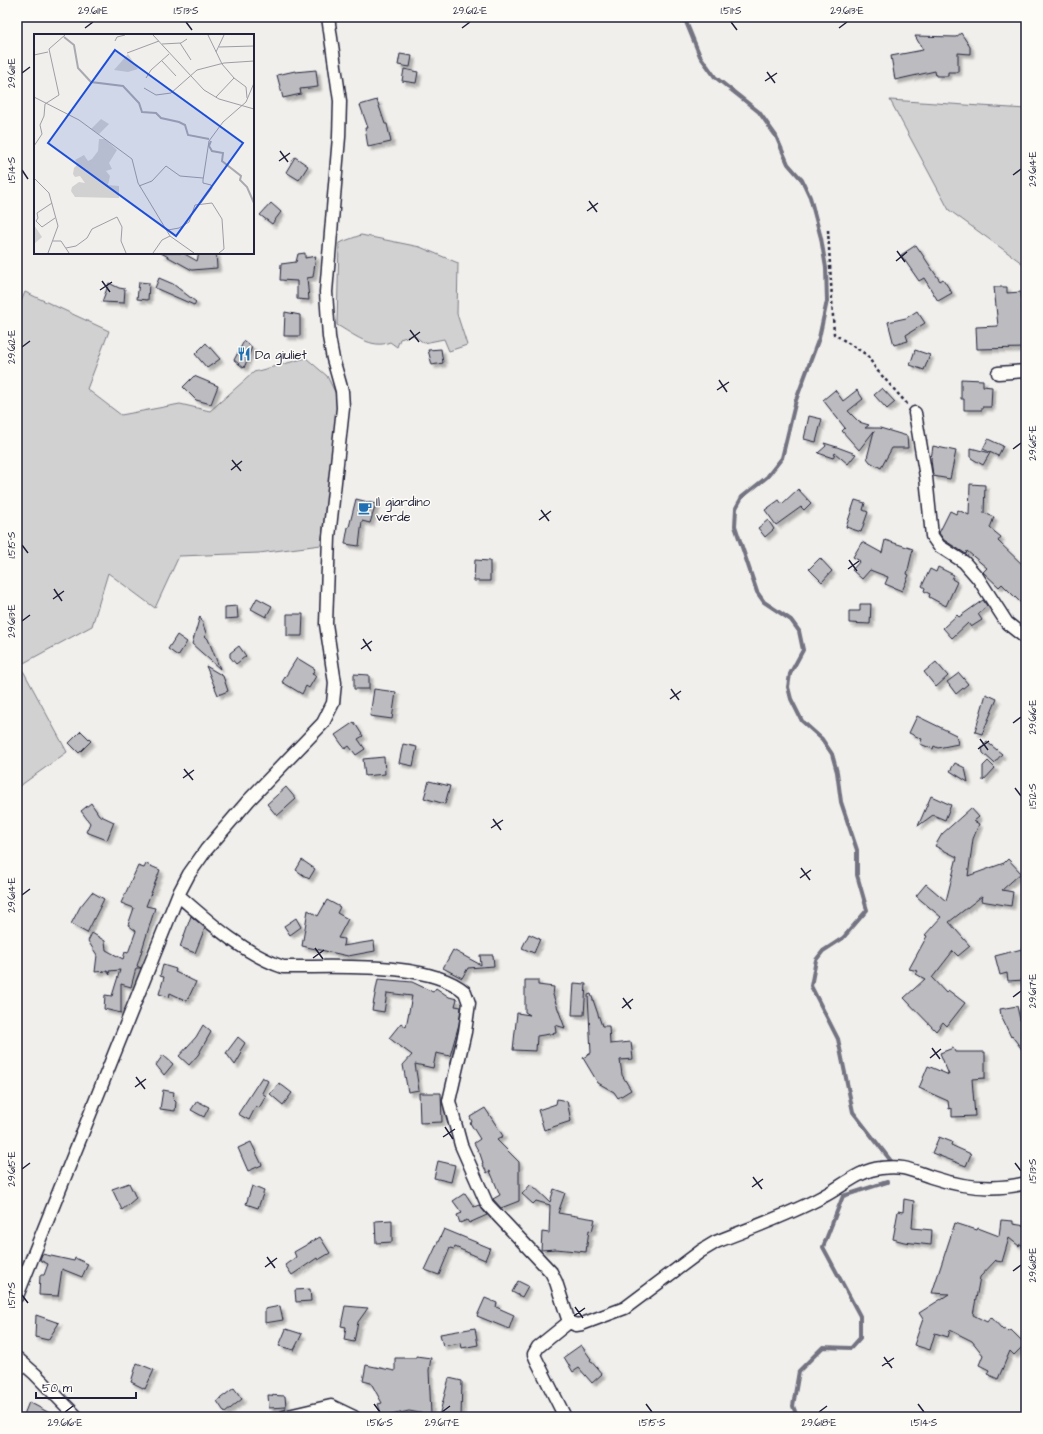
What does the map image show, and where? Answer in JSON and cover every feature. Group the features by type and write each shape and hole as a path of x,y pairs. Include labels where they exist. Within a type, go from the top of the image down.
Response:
{"street":[{"path":"17,1296 188,874 206,850 249,800 323,723 333,703 335,683 326,624 329,537 343,408 342,391 333,359 326,292 339,137 340,101 328,17"},
{"path":"998,373 1026,370"},
{"path":"915,413 926,477 932,536 939,546 964,562 978,578 1007,623 1026,638"},
{"path":"178,896 204,918 267,962 283,967 404,969 444,979 465,992 469,1003 465,1032 449,1101 461,1145 487,1204 551,1272 556,1282 568,1322"},
{"path":"568,1322 576,1325 582,1324 617,1312 638,1299 701,1251 716,1242 822,1197 864,1172 882,1167 909,1168 931,1177 969,1186 1009,1187 1026,1183"},
{"path":"565,1417 534,1354 538,1346 568,1322"},
{"path":"17,1358 35,1374 77,1417"},
{"path":"284,1417 331,1406 354,1417"}],"path":[{"path":"828,230 834,334 867,355 876,369 915,413"}],"shaded area":[{"path":"890,100 1026,109 1026,266 949,210"},
{"path":"361,235 420,247 458,263 457,314 467,345 449,351 444,339 424,343 413,335 400,339 397,347 390,342 376,344 363,340 337,325 339,243"},
{"path":"25,292 109,331 87,389 121,415 180,404 210,411 254,372 306,358 327,376 339,400 321,545 259,553 179,556 155,608 108,573 92,626 20,665 67,752 17,788 17,311"}],"building":[{"path":"961,33 970,47 970,54 958,53 958,72 948,72 948,76 936,76 935,71 895,80 891,56 923,50 915,36 956,37"},
{"path":"400,54 412,56 410,67 398,65"},
{"path":"404,69 418,72 416,83 402,81"},
{"path":"316,70 318,87 300,89 301,94 283,98 277,75 295,71"},
{"path":"377,100 385,124 387,124 391,142 368,147 365,128 368,128 360,105"},
{"path":"295,157 308,166 299,180 286,172"},
{"path":"271,203 281,212 272,224 260,215"},
{"path":"916,245 940,281 943,279 952,293 938,301 924,278 919,281 901,255"},
{"path":"305,253 305,258 316,256 313,277 307,278 309,300 297,299 297,281 280,280 281,264 296,262 298,254"},
{"path":"163,254 185,254 197,261 199,254 216,254 217,268 192,270"},
{"path":"159,278 173,284 196,302 194,305 155,288"},
{"path":"139,282 149,283 148,300 137,299"},
{"path":"109,283 125,289 124,303 102,302"},
{"path":"994,287 1007,287 1007,293 1021,292 1023,320 1026,320 1026,348 977,349 976,327 998,326"},
{"path":"917,311 925,323 906,335 908,341 894,345 888,322 906,318"},
{"path":"285,312 300,315 300,336 284,336"},
{"name":"Da giuliet","path":"244,341 252,347 244,368 234,360"},
{"path":"206,343 220,359 207,368 195,354"},
{"path":"441,349 443,363 432,365 428,350"},
{"path":"915,350 930,355 924,370 910,365"},
{"path":"194,376 218,386 211,404 196,400 183,387"},
{"path":"961,379 983,380 983,386 992,387 991,407 982,407 982,410 964,410 964,399 961,399"},
{"path":"882,388 895,402 887,409 874,395"},
{"path":"835,390 843,401 857,390 863,399 848,411 859,422 869,425 865,428 880,428 907,436 908,448 892,448 881,468 870,462 867,458 874,431 859,450 842,431 845,428 823,400"},
{"path":"809,416 822,419 816,442 804,439"},
{"path":"988,439 1003,446 998,456 983,449"},
{"path":"824,443 856,454 848,464 835,453 833,458 818,453 826,446"},
{"path":"933,446 956,451 950,479 933,476 931,459"},
{"path":"971,448 990,453 983,465 971,458"},
{"path":"970,484 985,485 984,513 994,517 990,528 1001,537 998,541 1026,568 1026,608 1002,584 999,587 983,572 987,568 967,551 966,554 944,540 939,533 950,511 956,514 958,510 969,515"},
{"path":"798,489 811,503 804,510 801,507 776,525 765,510 779,500 782,504"},
{"path":"356,499 376,504 370,523 362,521 359,546 345,544"},
{"path":"855,500 865,503 863,510 868,512 861,532 846,527"},
{"path":"768,520 774,529 765,537 758,528"},
{"path":"885,540 913,549 907,574 909,575 902,591 885,584 888,577 870,570 862,579 852,570 860,561 853,557 862,542 882,553"},
{"path":"820,558 832,571 822,582 809,569"},
{"path":"475,560 490,561 490,581 474,581"},
{"path":"938,567 954,575 952,579 957,582 946,606 929,597 930,594 924,591 925,588 922,586 930,569 936,572"},
{"path":"257,598 272,606 266,617 251,609"},
{"path":"983,600 987,606 978,614 982,620 971,627 968,623 952,638 943,628 957,615 959,617"},
{"path":"860,604 871,604 870,624 849,623 849,611 860,611"},
{"path":"237,606 238,618 225,619 225,607"},
{"path":"287,614 303,614 302,636 287,636"},
{"path":"200,616 206,633 205,636 208,639 220,669 192,644"},
{"path":"177,635 187,642 178,656 168,649"},
{"path":"239,646 246,656 236,664 230,657 230,653"},
{"path":"297,658 315,669 312,674 316,676 309,688 306,686 302,694 282,682"},
{"path":"936,662 948,676 936,687 924,672"},
{"path":"206,666 223,676 228,691 218,695"},
{"path":"959,673 968,684 956,694 947,682"},
{"path":"354,674 369,675 369,689 354,689"},
{"path":"374,689 396,692 392,719 370,716"},
{"path":"986,694 997,699 982,734 975,732"},
{"path":"917,716 956,735 958,744 938,748 934,746 933,749 920,744 922,739 909,733"},
{"path":"354,722 363,736 358,739 365,749 356,755 349,746 345,749 335,735"},
{"path":"81,731 91,741 79,753 69,743"},
{"path":"987,742 1002,754 994,763 983,753 982,748"},
{"path":"403,744 417,747 413,766 399,763"},
{"path":"384,757 385,774 365,776 363,759"},
{"path":"988,761 995,768 983,781 983,766"},
{"path":"955,763 965,768 968,782 950,771"},
{"path":"429,781 450,786 445,804 424,798"},
{"path":"286,787 296,799 277,816 267,804"},
{"path":"931,796 951,805 945,820 933,815 918,826"},
{"path":"91,803 99,815 114,822 107,840 86,832 90,823 81,811"},
{"path":"971,808 979,817 974,821 979,824 973,839 968,876 1004,863 1008,859 1021,873 1002,890 1013,892 1011,906 981,901 982,896 949,922 970,946 958,956 953,951 932,978 946,993 948,990 965,1003 947,1026 943,1022 936,1031 904,998 925,979 916,974 918,971 909,969 927,936 925,935 941,917 916,896 926,884 946,901 957,857 935,846 942,834"},
{"path":"302,860 315,869 309,879 296,870"},
{"path":"146,864 160,870 146,906 155,908 137,966 141,968 136,968 131,987 121,984 121,1013 104,1009 105,995 112,996 120,970 109,971 110,975 107,971 95,972 97,955 88,941 92,933 105,941 106,950 123,959 125,952 128,953 136,931 128,925 134,908 121,903 138,866 144,868"},
{"path":"92,892 104,899 87,933 71,924 80,907"},
{"path":"327,900 340,907 337,913 348,919 338,938 344,939 343,946 374,941 375,951 348,956 302,946 308,910 318,916"},
{"path":"191,916 205,928 195,953 180,947"},
{"path":"296,918 301,927 290,935 284,926"},
{"path":"529,934 540,939 534,953 522,948"},
{"path":"1022,949 1024,980 1008,981 1007,973 1000,975 995,956"},
{"path":"453,950 481,965 480,955 493,955 494,966 468,968 462,978 443,968"},
{"path":"163,965 176,969 175,972 196,982 187,1001 170,993 169,997 159,994 164,977 160,976"},
{"path":"378,979 412,982 433,992 436,988 449,997 457,999 455,1006 461,1007 459,1024 450,1056 436,1053 433,1068 415,1064 419,1090 408,1092 403,1065 412,1055 389,1038 401,1023 406,1027 412,996 387,993 384,1012 372,1010"},
{"path":"525,980 538,980 538,985 554,987 553,995 565,1028 555,1025 556,1033 537,1036 536,1051 513,1050 517,1013 530,1015 525,1012"},
{"path":"574,983 586,984 584,1015 572,1015"},
{"path":"591,994 602,1026 609,1026 610,1044 631,1042 633,1059 620,1060 622,1075 631,1090 618,1098 614,1092 598,1083 583,1058 591,1053 588,995"},
{"path":"1017,1006 1020,1020 1023,1019 1026,1026 1026,1055 1012,1036 1011,1037 1001,1016 1000,1009"},
{"path":"203,1025 211,1032 198,1055 189,1065 179,1056 196,1037"},
{"path":"238,1037 245,1043 240,1051 242,1053 235,1065 226,1053"},
{"path":"953,1048 955,1052 985,1052 985,1078 972,1079 975,1116 952,1117 952,1108 949,1109 948,1101 919,1088 928,1066 949,1075 940,1053"},
{"path":"163,1055 173,1064 164,1075 156,1065"},
{"path":"262,1077 268,1081 262,1093 266,1096 259,1108 256,1106 249,1120 238,1114"},
{"path":"279,1083 292,1093 283,1105 270,1094"},
{"path":"163,1090 174,1092 173,1099 176,1102 175,1111 160,1109"},
{"path":"419,1093 441,1093 442,1122 420,1123"},
{"path":"557,1099 567,1101 571,1121 544,1130 538,1110 556,1104"},
{"path":"197,1101 209,1107 204,1117 191,1110"},
{"path":"485,1108 503,1136 497,1140 519,1162 519,1201 501,1208 493,1199 500,1195 490,1171 487,1173 482,1163 480,1154 474,1143 480,1139 470,1123 472,1122 470,1117"},
{"path":"939,1137 952,1142 951,1145 971,1154 966,1166 932,1153"},
{"path":"251,1142 262,1165 248,1171 238,1148"},
{"path":"438,1161 455,1165 451,1182 434,1178"},
{"path":"129,1183 136,1198 122,1210 112,1189"},
{"path":"531,1184 550,1202 554,1189 565,1193 558,1213 595,1219 592,1231 589,1230 586,1252 556,1249 541,1250 542,1232 549,1233 550,1205 536,1201 533,1204 522,1194"},
{"path":"252,1186 264,1191 258,1208 246,1204"},
{"path":"465,1193 474,1207 479,1205 487,1215 469,1223 467,1220 460,1223 457,1215 462,1213 453,1201"},
{"path":"904,1199 914,1201 912,1228 932,1230 931,1245 904,1242 893,1239 898,1211 903,1212"},
{"path":"392,1220 392,1242 376,1243 375,1221"},
{"path":"1001,1220 1013,1221 1013,1224 1026,1226 1026,1247 1020,1244 1019,1246 1009,1238 1002,1262 996,1260 980,1277 973,1315 987,1322 991,1317 1003,1330 1005,1329 1008,1332 1011,1330 1025,1344 1014,1355 1010,1351 998,1379 987,1374 989,1370 979,1365 983,1355 972,1341 950,1330 948,1337 935,1333 930,1350 914,1345 923,1319 919,1313 949,1294 932,1293 955,1223 977,1230 978,1228 999,1236"},
{"path":"444,1229 490,1248 485,1260 455,1247 454,1249 450,1248 439,1275 425,1270"},
{"path":"320,1237 330,1253 318,1260 317,1258 292,1275 285,1265 296,1257 294,1252"},
{"path":"42,1254 74,1261 75,1258 88,1264 82,1277 62,1269 58,1296 39,1295 40,1275 44,1275 48,1264 40,1260"},
{"path":"518,1281 528,1286 522,1297 512,1292"},
{"path":"310,1289 311,1301 296,1302 295,1290"},
{"path":"485,1298 497,1303 496,1307 514,1315 509,1329 477,1316"},
{"path":"280,1306 283,1320 265,1323 265,1309"},
{"path":"345,1306 368,1308 358,1322 354,1342 344,1340 346,1327 341,1326"},
{"path":"36,1315 59,1323 48,1340 35,1337"},
{"path":"475,1328 478,1345 462,1348 461,1343 443,1346 440,1334"},
{"path":"286,1329 302,1334 294,1350 279,1346"},
{"path":"581,1345 591,1359 590,1360 602,1374 592,1383 579,1368 573,1372 564,1357"},
{"path":"416,1356 431,1358 429,1370 431,1415 409,1411 382,1417 378,1404 382,1403 371,1383 363,1381 366,1365 395,1371 395,1358 416,1358"},
{"path":"137,1363 154,1370 145,1389 131,1382"},
{"path":"449,1378 462,1381 461,1417 439,1416"},
{"path":"234,1388 242,1399 225,1413 217,1401"},
{"path":"268,1395 285,1396 286,1407 269,1408"},
{"path":"29,1402 57,1417 23,1417"}],"waterway":[{"path":"684,17 700,56 715,77 759,112 776,136 788,164 802,180 810,197 821,238 826,268 827,301 819,338 796,400 782,458 767,477 742,497 736,508 735,526 757,592 764,602 791,620 799,631 803,650 790,674 788,687 791,699 802,721 822,739 832,754 837,772 841,802 857,850 857,875 867,910 843,938 823,951 816,960 811,986 838,1039 853,1112 891,1161 891,1166"},
{"path":"797,1417 793,1406 799,1371 823,1347 851,1348 860,1338 860,1316 823,1247 843,1196 887,1182"}],"place":[{"name":"Da giuliet","path":"244,354"},
{"name":"Il giardino verde","path":"365,508"}]}
